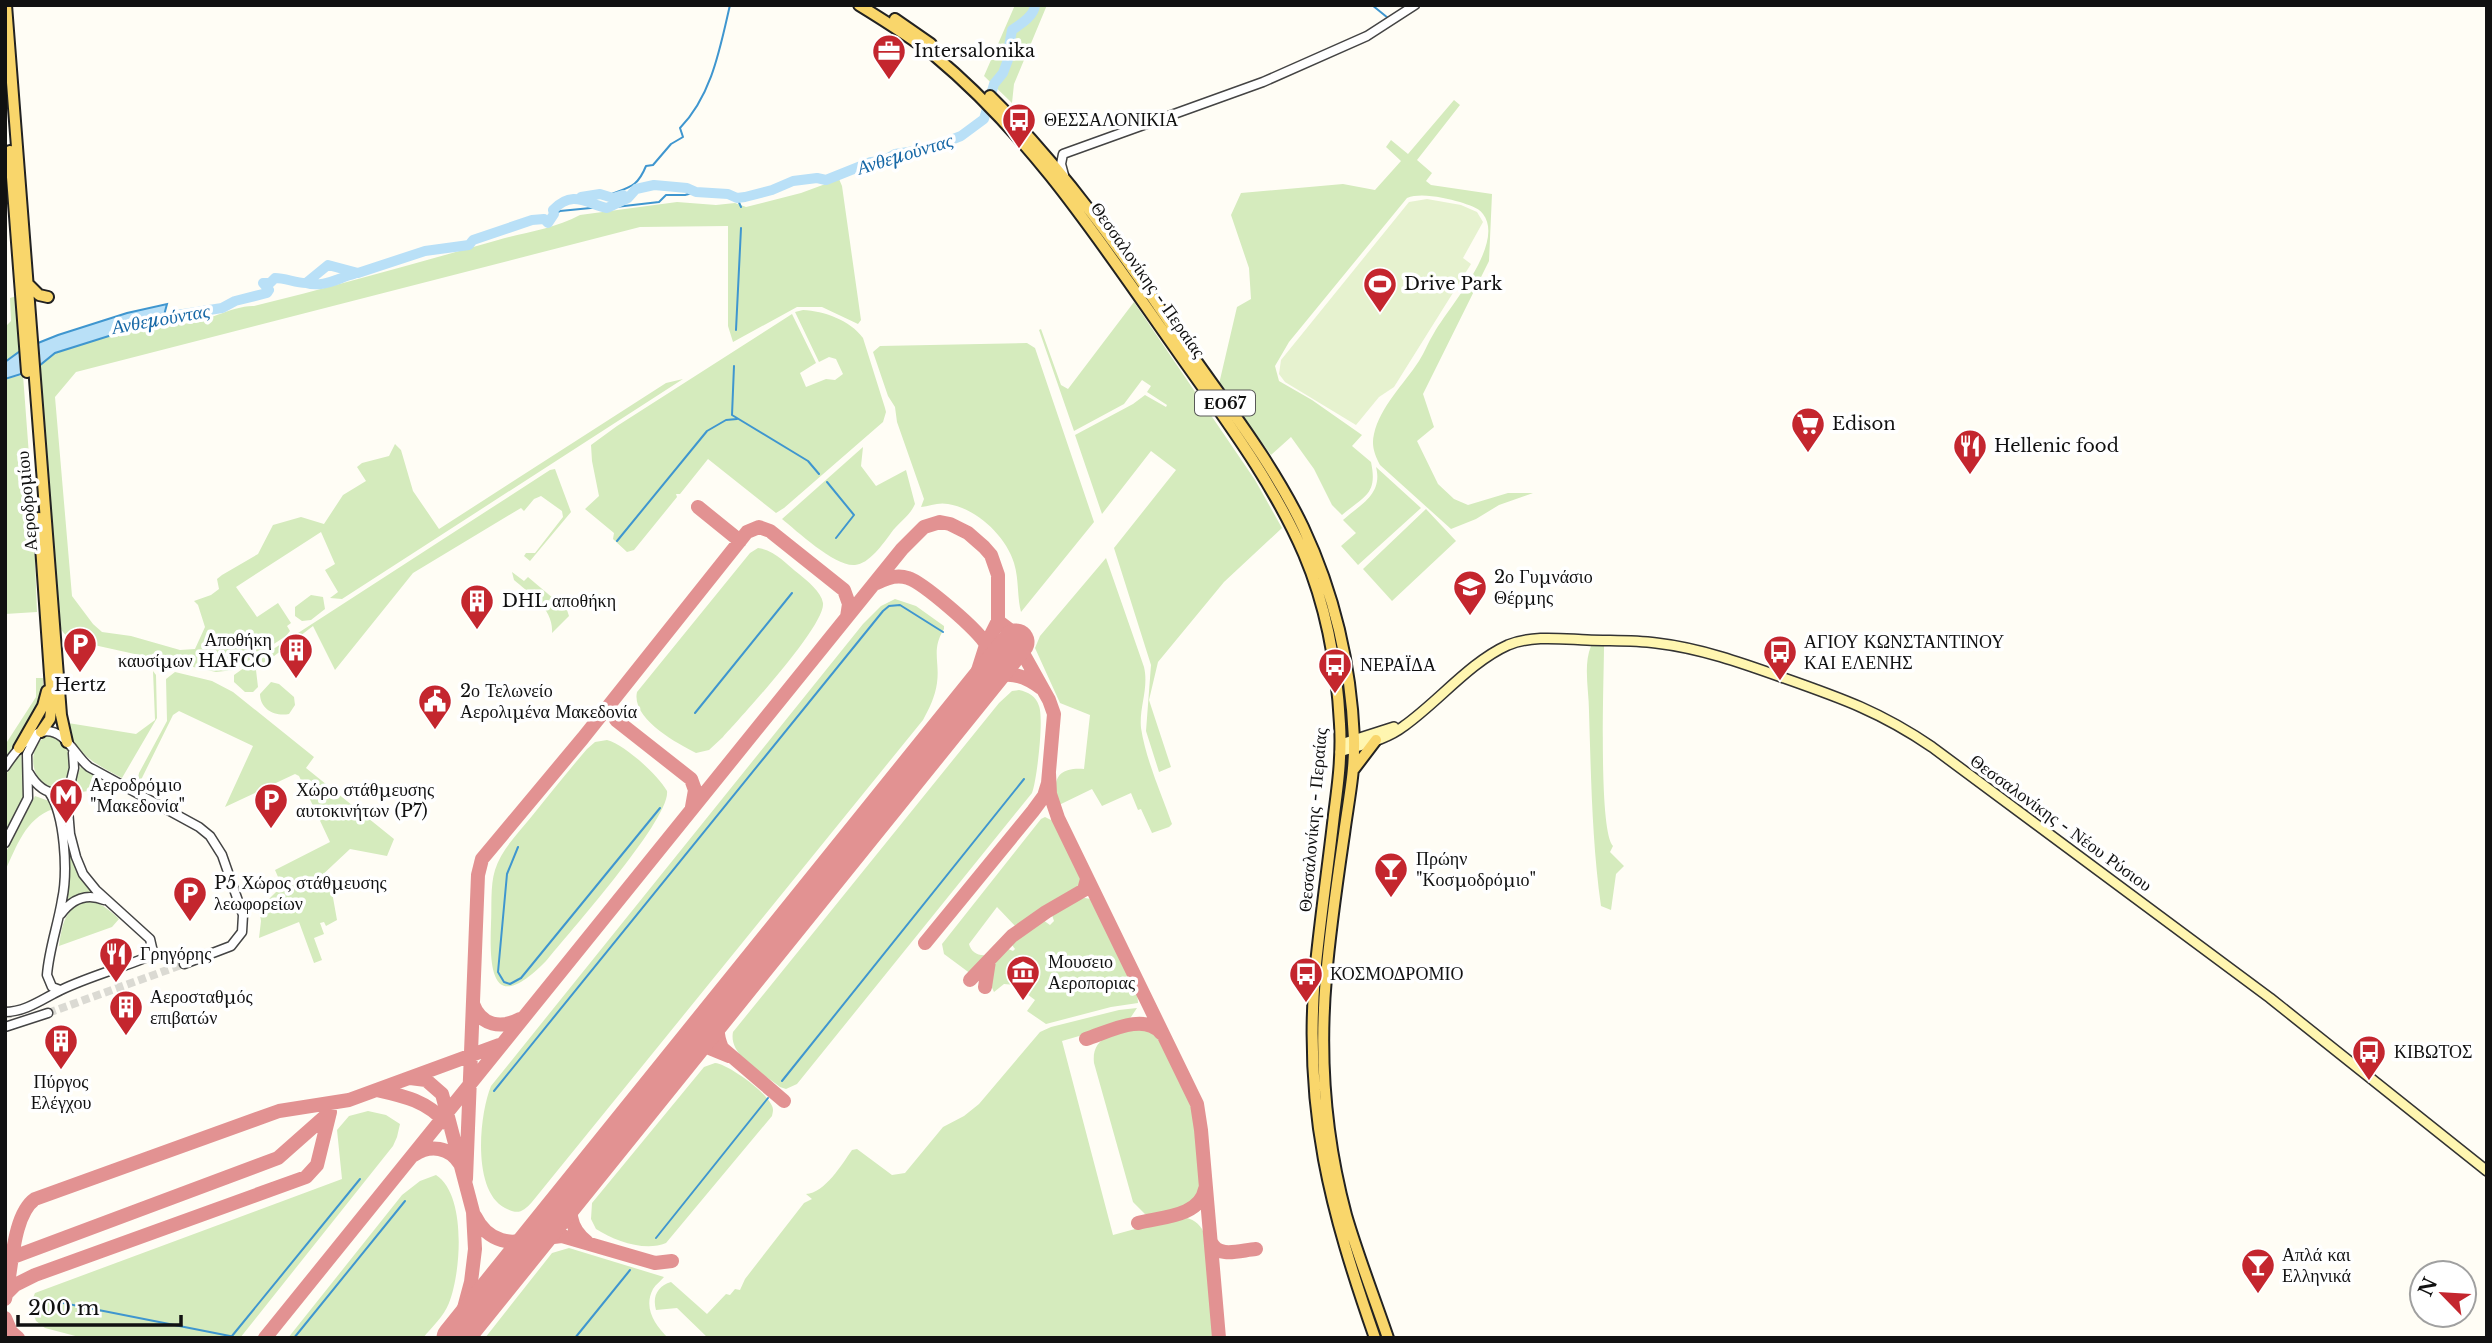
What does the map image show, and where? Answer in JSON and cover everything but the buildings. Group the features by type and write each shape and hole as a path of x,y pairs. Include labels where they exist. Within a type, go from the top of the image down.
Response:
{"main road":[{"name":"Αεροδρομίου","path":"6,5 28,284 29,340"},
{"name":"Θεσσαλονίκης - Περαίας","path":"859,5 922,46 980,91"},
{"name":"Θεσσαλονίκης - Περαίας","path":"872,5 918,35 1045,154 1065,178 1098,220 1256,449 1298,517 1322,577 1340,636 1350,688 1354,743 1325,986 1322,1042 1324,1084 1332,1147 1346,1213 1388,1338"},
{"name":"Αεροδρομίου","path":"5,82 29,340 50,682 51,716 39,734"},
{"name":"Θεσσαλονίκης - Περαίας","path":"1002,114 1100,239 1255,462 1284,513 1309,566 1326,621 1337,683 1341,748 1315,971 1312,1079 1315,1114 1330,1195 1375,1338"},
{"path":"1045,154 1063,154"},
{"path":"28,284 39,295 48,297"},
{"name":"Αεροδρομίου","path":"31,373 61,715 69,746"},
{"name":"Θεσσαλονίκης - Νέου Ρύσιου","path":"1354,743 1376,740 1409,722 1498,650 1517,642 1549,639 1655,643 1702,652 1838,695 1889,719 1932,747 2199,944 2487,1171"},
{"path":"19,748 43,706 50,682"},
{"name":"Θεσσαλονίκης - Νέου Ρύσιου","path":"1341,748 1409,722"},
{"path":"1352,775 1376,740"}],"street":[{"path":"1065,178 1061,166 1063,154 1264,82 1385,27 1415,5"},
{"path":"5,767 30,737 54,732 81,760 103,776 205,831 218,848 244,920 239,939 226,948 184,964"},
{"path":"5,843 28,798 28,751 39,734"},
{"path":"5,1012 12,1012 43,1000 60,990 145,958 153,952 150,939 105,900 83,874 75,853 69,823 67,798 74,768 69,746"},
{"path":"27,767 36,783 49,792 59,810 64,890 47,975 52,987 60,990"},
{"path":"49,792 59,793 69,783"},
{"path":"57,919 77,899 91,897 105,900"},
{"path":"5,1027 48,1013"}],"green space":[{"path":"1015,5 1047,5 1014,84 1012,103 984,76"},
{"path":"1454,100 1460,105 1417,160 1432,173 1426,181 1431,185 1492,194 1489,261 1423,394 1434,427 1417,441 1438,484 1454,499 1468,505 1508,493 1533,493 1499,505 1476,519 1451,529 1380,465 1375,454 1373,438 1381,414 1419,361 1472,275 1487,242 1488,227 1483,214 1478,210 1447,199 1413,196 1407,198 1289,342 1275,366 1279,381 1362,435 1352,446 1371,462 1373,482 1363,499 1342,515 1332,505 1314,469 1291,437 1271,455 1219,384 1237,307 1251,299 1249,268 1231,215 1241,193 1343,184 1375,190 1401,161 1386,147 1391,140 1408,154"},
{"path":"839,179 861,320 858,324 822,307 797,307 733,342 728,326 728,226 640,227 76,372 55,397 72,596 102,632 131,636 180,650 195,649 205,627 198,605 194,601 211,595 219,589 217,579 258,554 273,525 301,517 324,524 343,495 366,481 357,467 362,463 389,456 395,444 401,450 413,491 439,529 666,383 683,379 342,599 330,598 338,592 325,570 335,564 321,532 236,587 257,617 278,603 291,623 287,626 290,631 286,636 234,670 216,672 85,643 71,638 62,630 58,621 38,366 55,353 163,319 185,324 197,322 243,307 550,227 580,215 677,202 716,205 735,203 746,207 801,193"},
{"name":"Drive Park","path":"1427,199 1461,205 1477,212 1483,222 1463,258 1471,264 1394,387 1379,397 1356,425 1285,382 1279,374 1281,360 1409,202"},
{"path":"20,295 23,349 5,362 5,327 11,321 10,298"},
{"path":"1134,302 1255,480 1282,528 1224,582 1158,662 1149,700 1171,767 1159,772 1146,731 1151,665 1114,548 1176,470 1151,451 1102,514 1075,435 1145,395 1166,407 1167,405 1147,392 1151,386 1142,380 1124,404 1074,431 1039,330 1041,329 1061,385 1068,389"},
{"path":"803,310 836,318 851,326 863,338 886,412 883,422 776,513 708,459 680,494 676,494 677,497 634,550 627,552 613,539 614,533 585,509 599,496 591,445 792,314 816,363 800,373 806,387 826,379 835,380 843,374 836,359 829,357 819,362 795,312"},
{"path":"1027,343 1035,348 1094,522 1021,612 1014,563 997,534 979,517 959,507 941,503 921,507 924,499 897,422 895,407 888,396 873,352 880,346"},
{"path":"23,375 37,612 5,614 5,379"},
{"path":"863,447 861,466 876,486 906,470 915,504 875,553 855,565 827,554 782,519"},
{"path":"1376,467 1421,508 1358,565 1341,546 1356,533 1343,520 1369,498 1376,484"},
{"path":"555,469 571,512 530,561 524,556 526,553 535,553 563,517 562,511 541,496 534,499 524,511 521,508 413,573 335,670 313,626 256,670 258,687 253,692 245,692 234,682 234,675 241,670"},
{"path":"1426,509 1456,541 1392,601 1363,569"},
{"path":"758,548 775,554 820,594 823,603 820,614 797,650 747,711 709,750 696,753 667,736 648,720 637,702 637,692 750,553"},
{"path":"1106,558 1144,667 1141,713 1143,740 1172,824 1152,833 1131,793 1102,806 1092,789 1059,805 1057,796 1056,782 1062,773 1084,769 1090,715 1060,703 1035,648 1040,636"},
{"path":"512,572 524,581 528,577 567,610 569,616 552,633 552,624 545,609 514,580"},
{"path":"311,595 323,597 325,609 311,620 302,621 295,616 295,607"},
{"path":"895,599 916,606 944,626 937,650 936,688 923,720 532,1202 520,1211 505,1208 494,1199 483,1170 481,1133 491,1086 863,624 881,606"},
{"path":"1591,646 1604,646 1605,812 1608,834 1613,846 1610,852 1624,866 1616,874 1611,910 1601,906 1592,809 1587,678 1587,661"},
{"path":"153,671 156,675 157,718 122,778 95,763 80,750 70,733 68,723 136,734 155,720"},
{"path":"175,672 212,681 233,692 314,757 306,768 394,839 387,856 350,849 318,879 337,887 332,892 337,920 326,926 324,922 320,923 324,934 314,938 322,960 314,963 299,922 259,938 259,909 282,886 275,870 330,842 299,776 295,774 225,807 253,746 179,711 173,715 138,786 139,773 167,721 166,679"},
{"path":"36,678 43,678 43,695 39,709 5,761 5,745 36,697"},
{"path":"271,682 279,684 294,697 295,705 289,714 274,713 265,708 260,694"},
{"path":"1019,690 1034,697 1040,713 1039,749 1032,793 797,1084 786,1089 780,1087 741,1057 733,1041 733,1032 999,703 1012,691"},
{"path":"49,734 64,744 70,760 68,777 64,784 56,789 40,780 33,764 36,747"},
{"path":"607,740 631,754 656,777 667,791 664,805 636,850 546,961 529,977 515,985 505,986 498,982 491,959 493,876 501,855 587,749 595,742"},
{"path":"21,752 24,795 5,833 5,776"},
{"path":"81,766 112,786 112,788 73,793"},
{"path":"35,796 49,801 53,809 35,819 29,826 5,871 5,854"},
{"path":"1045,817 1053,821 1084,884 1017,928 997,907 969,944 975,953 987,957 971,974 944,954 942,944"},
{"path":"64,825 83,878 93,893 67,902"},
{"path":"1085,898 1091,899 1137,991 1138,1003 1111,1007 1046,1024 1027,1011 1035,1000 1015,985 1004,984 994,992 990,974 994,963 1006,948 1013,951 1015,949 1013,941 1037,922 1043,920 1050,925 1054,921 1052,915 1062,905"},
{"path":"85,901 99,904 119,919 112,927 59,946 68,913"},
{"path":"1137,1008 1124,1023 1062,1041 1113,1235 1179,1217 1198,1224 1205,1237 1207,1249 1214,1338 708,1338 677,1308 656,1310 657,1292 671,1282 707,1314 726,1294 730,1295 735,1289 740,1290 745,1279 804,1203 812,1199 806,1194 820,1189 852,1150 857,1149 892,1175 905,1173 943,1127 979,1104 1040,1032 1119,1010"},
{"path":"1146,1028 1161,1039 1190,1101 1196,1123 1200,1183 1198,1194 1190,1205 1157,1214 1145,1214 1133,1202 1094,1063 1096,1047 1101,1041 1113,1034"},
{"path":"715,1063 737,1073 755,1086 772,1106 772,1116 666,1243 649,1246 630,1244 596,1229 591,1219 592,1203 704,1067"},
{"path":"368,1111 386,1115 400,1124 393,1146 240,1338 83,1338 45,1328 36,1321 30,1305 35,1293 342,1179 337,1130 349,1116"},
{"path":"436,1175 446,1185 453,1199 459,1235 458,1255 449,1303 423,1338 288,1338 402,1195 420,1181"},
{"path":"569,1248 664,1277 653,1289 649,1303 655,1322 668,1338 485,1338 552,1253"}],"water":[{"name":"Ανθεμούντας","path":"167,304 163,319 55,353 34,370 5,379 5,362 23,349 127,313"}],"waterway":[{"path":"609,195 636,183 646,166 653,165 671,144 683,137 680,128 691,115 707,86 730,5"},
{"name":"Ανθεμούντας","path":"150,318 166,320 177,315 222,308 235,301 267,293 269,290 263,283 270,283 275,278 306,283 328,265 358,273 425,251 469,245 473,240 532,220 544,219 548,223 554,214 553,210 567,200 580,200 607,208 628,198 636,189 654,185 745,197 793,181 817,178 826,180 871,162 883,161 895,154 928,149 961,136 984,119 994,84 1003,73 1009,57 1012,30 1030,16 1035,5"},
{"path":"1372,5 1388,18"},
{"name":"Ανθεμούντας","path":"607,208 659,202 666,195 696,192"},
{"name":"Ανθεμούντας","path":"581,197 600,194 613,198 623,195"},
{"path":"737,198 741,207"},
{"name":"Ανθεμούντας","path":"554,214 601,207"},
{"path":"736,330 741,228"},
{"name":"Ανθεμούντας","path":"306,283 324,283 354,274"},
{"path":"734,366 732,415 808,461 819,474"},
{"path":"617,541 707,431 726,420 737,419"},
{"path":"827,482 854,515 836,538"},
{"path":"695,713 792,593"},
{"path":"494,1091 883,611 889,606 900,605 943,632"},
{"path":"782,1081 1024,779"},
{"path":"518,847 507,874 498,972 504,982 510,984 521,978 660,808"},
{"path":"656,1238 768,1098"},
{"path":"232,1336 360,1179"},
{"path":"294,1338 405,1201"},
{"path":"575,1338 630,1270"},
{"path":"58,1302 235,1337"}],"taxiway":[{"path":"698,507 740,541"},
{"path":"265,1338 902,549 924,527 940,522 968,533 984,547 991,555 998,575 998,621 986,645 972,689 957,716"},
{"path":"466,1179 478,875 482,859 583,738 747,532 759,527 770,531 844,590 849,604 847,617"},
{"path":"877,583 896,577 915,581 963,619 986,645"},
{"path":"925,943 1033,811 1044,796 1048,783 1054,714 1010,630 998,621"},
{"path":"985,682 1006,674 1027,679 1041,688"},
{"path":"616,720 691,779 695,790 692,807"},
{"path":"1049,773 1050,794 1058,818 1197,1104 1219,1338"},
{"path":"970,980 1012,936 1084,890 1087,879"},
{"path":"985,987 989,961"},
{"path":"473,1004 481,1017 492,1024 506,1024 520,1019"},
{"path":"723,1005 718,1026 722,1048 784,1101"},
{"path":"1086,1039 1115,1028 1136,1024 1154,1027 1161,1033"},
{"path":"5,1299 17,1231 27,1207 35,1199 279,1111 349,1100 499,1045"},
{"path":"687,1050 707,1047 729,1056"},
{"path":"410,1078 426,1080 442,1094 473,1212 475,1249 471,1282 464,1308 450,1338"},
{"path":"377,1090 423,1104 446,1123"},
{"path":"8,1259 278,1158 330,1112"},
{"path":"7,1293 15,1285 35,1275 306,1177 317,1165 330,1112"},
{"path":"414,1155 427,1149 439,1149 451,1154 460,1164"},
{"path":"575,1188 571,1218 576,1230 587,1242"},
{"path":"1138,1223 1187,1210 1196,1205 1205,1189"},
{"path":"475,1216 486,1231 501,1240 518,1241 536,1234"},
{"path":"527,1247 545,1238 562,1236 655,1263 672,1261"},
{"path":"1211,1242 1214,1247 1224,1252 1256,1249"},
{"path":"5,1318 11,1332 18,1338"}],"runway":[{"path":"455,1338 1016,642"}],"tunnel":[{"path":"48,1013 184,964"}],"place":[{"name":"Intersalonika","path":"889,81"},
{"name":"ΘΕΣΣΑΛΟΝΙΚΙΑ","path":"1019,150"},
{"name":"Drive Park","path":"1380,314"},
{"name":"Edison","path":"1808,454"},
{"name":"Hellenic food","path":"1970,476"},
{"name":"2ο Γυμνάσιο Θέρμης","path":"1470,617"},
{"name":"DHL αποθήκη","path":"477,631"},
{"name":"Hertz","path":"80,674"},
{"name":"Αποθήκη καυσίμων HAFCO","path":"296,680"},
{"name":"ΑΓΙΟΥ ΚΩΝΣΤΑΝΤΙΝΟΥ ΚΑΙ ΕΛΕΝΗΣ","path":"1780,682"},
{"name":"ΝΕΡΑΪΔΑ","path":"1335,695"},
{"name":"2ο Τελωνείο Αερολιμένα Μακεδονία","path":"435,731"},
{"name":"Αεροδρόμιο \"Μακεδονία\"","path":"66,825"},
{"name":"Χώρο στάθμευσης αυτοκινήτων (P7)","path":"271,830"},
{"name":"Πρώην \"Κοσμοδρόμιο\"","path":"1391,899"},
{"name":"P5 Χώρος στάθμευσης λεωφορείων","path":"190,923"},
{"name":"Γρηγόρης","path":"116,984"},
{"name":"Μουσειο Αεροποριας","path":"1023,1002"},
{"name":"ΚΟΣΜΟΔΡΟΜΙΟ","path":"1306,1004"},
{"name":"Αεροσταθμός επιβατών","path":"126,1037"},
{"name":"Πύργος Ελέγχου","path":"61,1071"},
{"name":"ΚΙΒΩΤΟΣ","path":"2369,1082"},
{"name":"Απλά και Ελληνικά","path":"2258,1295"}]}
